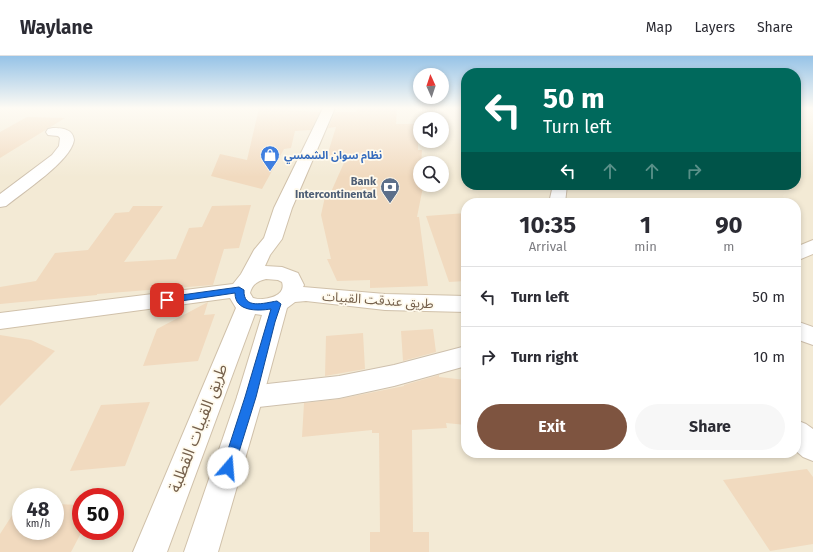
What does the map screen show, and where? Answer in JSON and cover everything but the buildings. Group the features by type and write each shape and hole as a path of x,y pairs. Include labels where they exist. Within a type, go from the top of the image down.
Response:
{"main road":[{"path":"284,273 279,253 273,239 283,208 319,131"},
{"path":"0,202 57,158 64,149 68,140 67,137 61,132 53,132"},
{"name":"طريق القبيات القطلبة","path":"150,552 225,360 245,291 261,254 273,239"},
{"path":"801,252 813,246"},
{"path":"0,321 245,291 266,272 284,273 290,277 294,282 294,288 284,300 270,322 250,397 201,552"},
{"name":"طريق عندقت القبيات","path":"245,291 257,308 306,294 385,302 461,304"},
{"path":"801,332 813,336"},
{"path":"250,397 320,390 360,383 426,368 461,358"},
{"path":"801,437 813,447"}],"shaded area":[{"path":"0,131 413,131 413,148 449,148 449,131 461,131 461,190 801,190 801,131 813,131 813,552 0,552"}],"place":[{"name":"نظام سوان الشمسي","path":"270,172"},
{"name":"Bank Intercontinental","path":"390,204"}],"route":[{"path":"167,300 239,290 239,296 248,306 257,308 277,304 270,322 250,397 228,468"}]}
